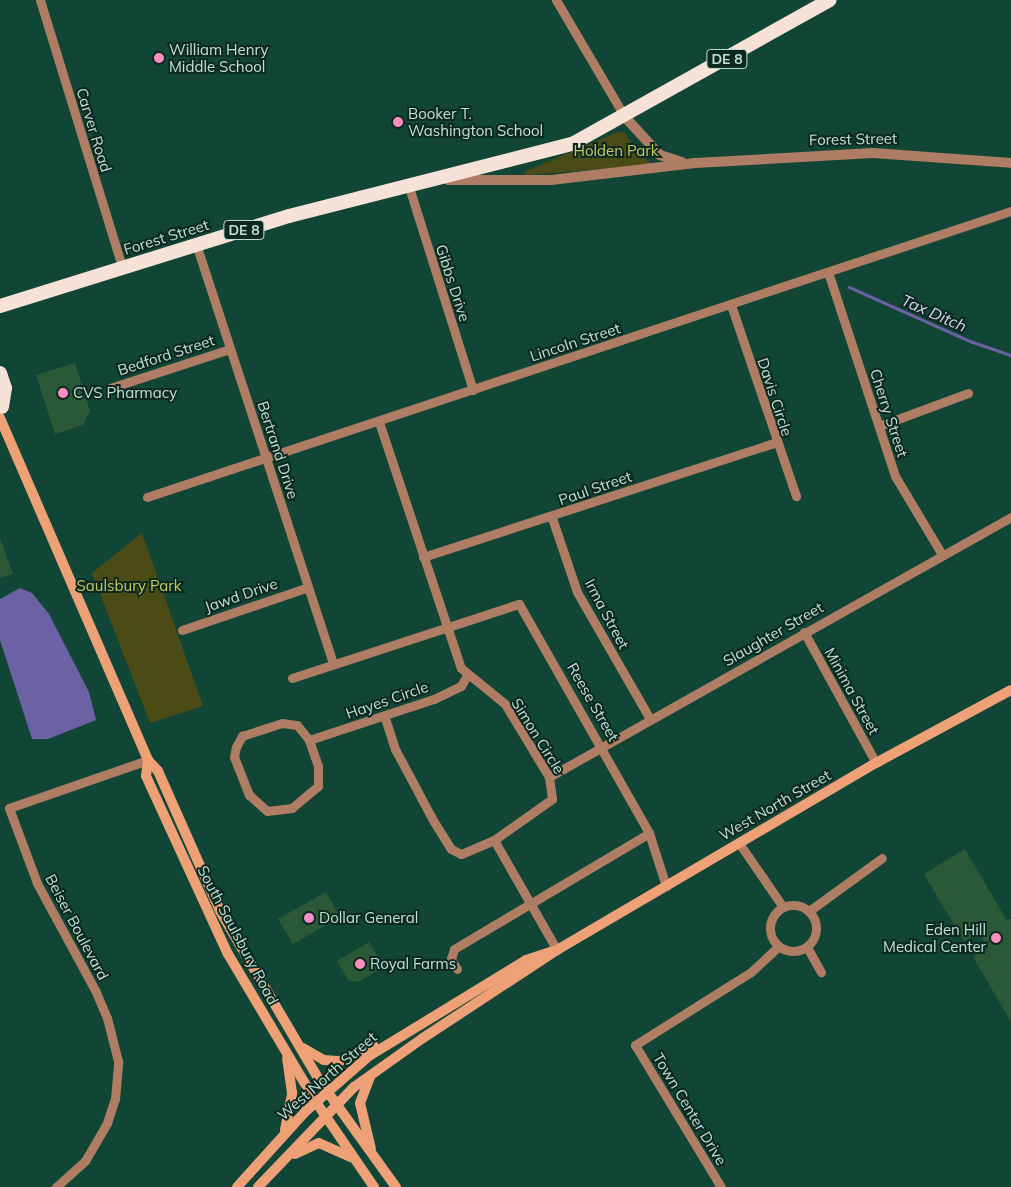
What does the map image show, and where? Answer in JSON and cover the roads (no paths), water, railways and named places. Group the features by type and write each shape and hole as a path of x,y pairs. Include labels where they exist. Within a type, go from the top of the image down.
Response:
{"highway":[{"name":"DE 8","path":"625,117 830,0"},
{"name":"Forest Street","path":"0,306 196,244 408,184 572,144 625,117"},
{"path":"0,294 22,299"},
{"path":"0,318 22,299"},
{"path":"0,373 5,388 1,410"}],"main road":[{"name":"South Saulsbury Road","path":"1,410 148,760 158,771 220,911 327,1092 396,1187"},
{"name":"West North Street","path":"258,1187 336,1105 377,1070 557,950 876,763 1011,690"},
{"name":"South Saulsbury Road","path":"148,760 146,776 203,904 316,1102 374,1187"},
{"name":"West North Street","path":"237,1187 284,1134 316,1102 402,1033 526,960 557,950"},
{"path":"296,1040 318,1058 340,1061 402,1033"},
{"path":"284,1134 292,1093 286,1052"},
{"path":"372,1155 360,1103 364,1087 377,1070"},
{"path":"280,1164 306,1146 319,1143 333,1146 356,1160"}],"street":[{"name":"Carver Road","path":"40,0 122,267"},
{"path":"556,0 625,117"},
{"name":"Forest Street","path":"625,117 660,155 676,162 695,163"},
{"name":"Forest Street","path":"429,180 551,180 695,163 873,153 1011,162"},
{"name":"Gibbs Drive","path":"408,184 472,390"},
{"name":"Lincoln Street","path":"147,497 379,422 1011,211"},
{"name":"Bertrand Drive","path":"196,244 333,664"},
{"name":"Cherry Street","path":"828,272 895,476 941,554"},
{"name":"Davis Circle","path":"731,305 776,442 796,496"},
{"name":"Bedford Street","path":"110,388 230,349"},
{"path":"879,426 968,393"},
{"path":"379,422 447,628 467,675"},
{"name":"Paul Street","path":"423,557 552,518 776,442"},
{"name":"Slaughter Street","path":"549,777 941,554 1011,517"},
{"name":"Irma Street","path":"552,518 577,592 650,719"},
{"name":"Jawd Drive","path":"182,630 308,587"},
{"name":"Reese Street","path":"292,678 519,604 650,833 666,886"},
{"name":"Minima Street","path":"804,632 876,763"},
{"name":"Hayes Circle","path":"309,740 384,716 449,692 460,686 467,675"},
{"name":"Simon Circle","path":"384,716 395,749 451,849 470,853 494,840 552,799 549,777 505,704 467,675"},
{"path":"282,723 297,726 309,740 318,766 318,786 292,808 267,811 258,806 234,757 242,736 282,723"},
{"name":"Beiser Boulevard","path":"56,1187 85,1161 104,1130 114,1105 118,1060 108,1018 96,990 37,883 8,808 148,760"},
{"path":"457,969 451,959 454,949 650,833"},
{"path":"494,840 557,950"},
{"path":"739,843 783,907"},
{"path":"809,911 882,858"},
{"path":"799,906 809,911 816,932 807,947 793,951 779,946 772,937 770,926 783,907 799,906"},
{"name":"Town Center Drive","path":"721,1187 635,1045 751,972 779,946"},
{"path":"807,947 821,972"}],"waterway":[{"name":"Tax Ditch","path":"849,287 970,341 1011,355"}],"place":[{"name":"William Henry Middle School","path":"159,58"},
{"name":"Booker T. Washington School","path":"398,122"},
{"name":"CVS Pharmacy","path":"63,393"},
{"name":"Dollar General","path":"309,918"},
{"name":"Eden Hill Medical Center","path":"996,938"},
{"name":"Royal Farms","path":"360,964"}],"park label":[{"name":"Holden Park","path":"616,151"},
{"name":"Saulsbury Park","path":"129,586"}]}
